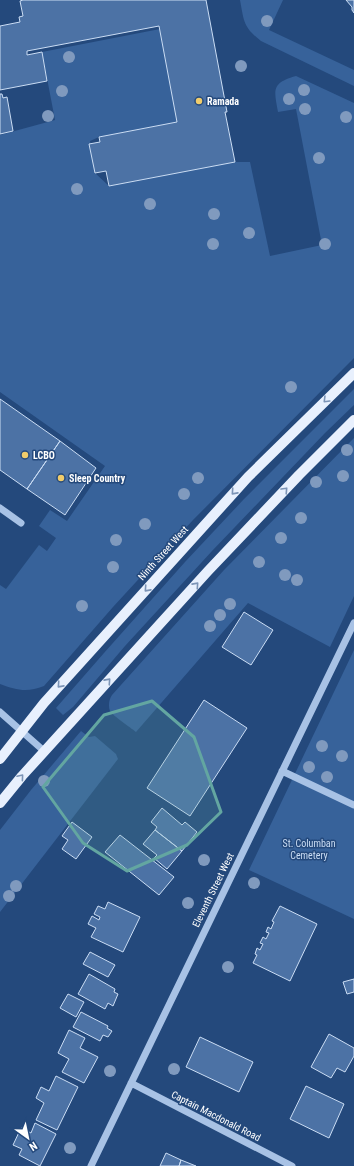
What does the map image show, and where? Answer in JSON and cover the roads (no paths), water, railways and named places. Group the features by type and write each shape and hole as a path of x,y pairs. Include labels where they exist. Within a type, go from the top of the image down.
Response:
{"main road":[{"name":"Ninth Street West","path":"0,759 44,703 248,477 354,373"},
{"path":"0,803 44,751 208,571 299,475 354,420"}],"street":[{"path":"0,508 21,523"},
{"name":"Eleventh Street West","path":"91,1166 354,623"},
{"path":"0,712 44,751"},
{"path":"282,771 354,805"},
{"name":"Captain Macdonald Road","path":"131,1083 292,1166"}],"place":[{"name":"Ramada","path":"199,101"},
{"name":"LCBO","path":"25,455"},
{"name":"Sleep Country","path":"61,478"}],"park label":[{"name":"St. Columban Cemetery","path":"309,848"}]}
